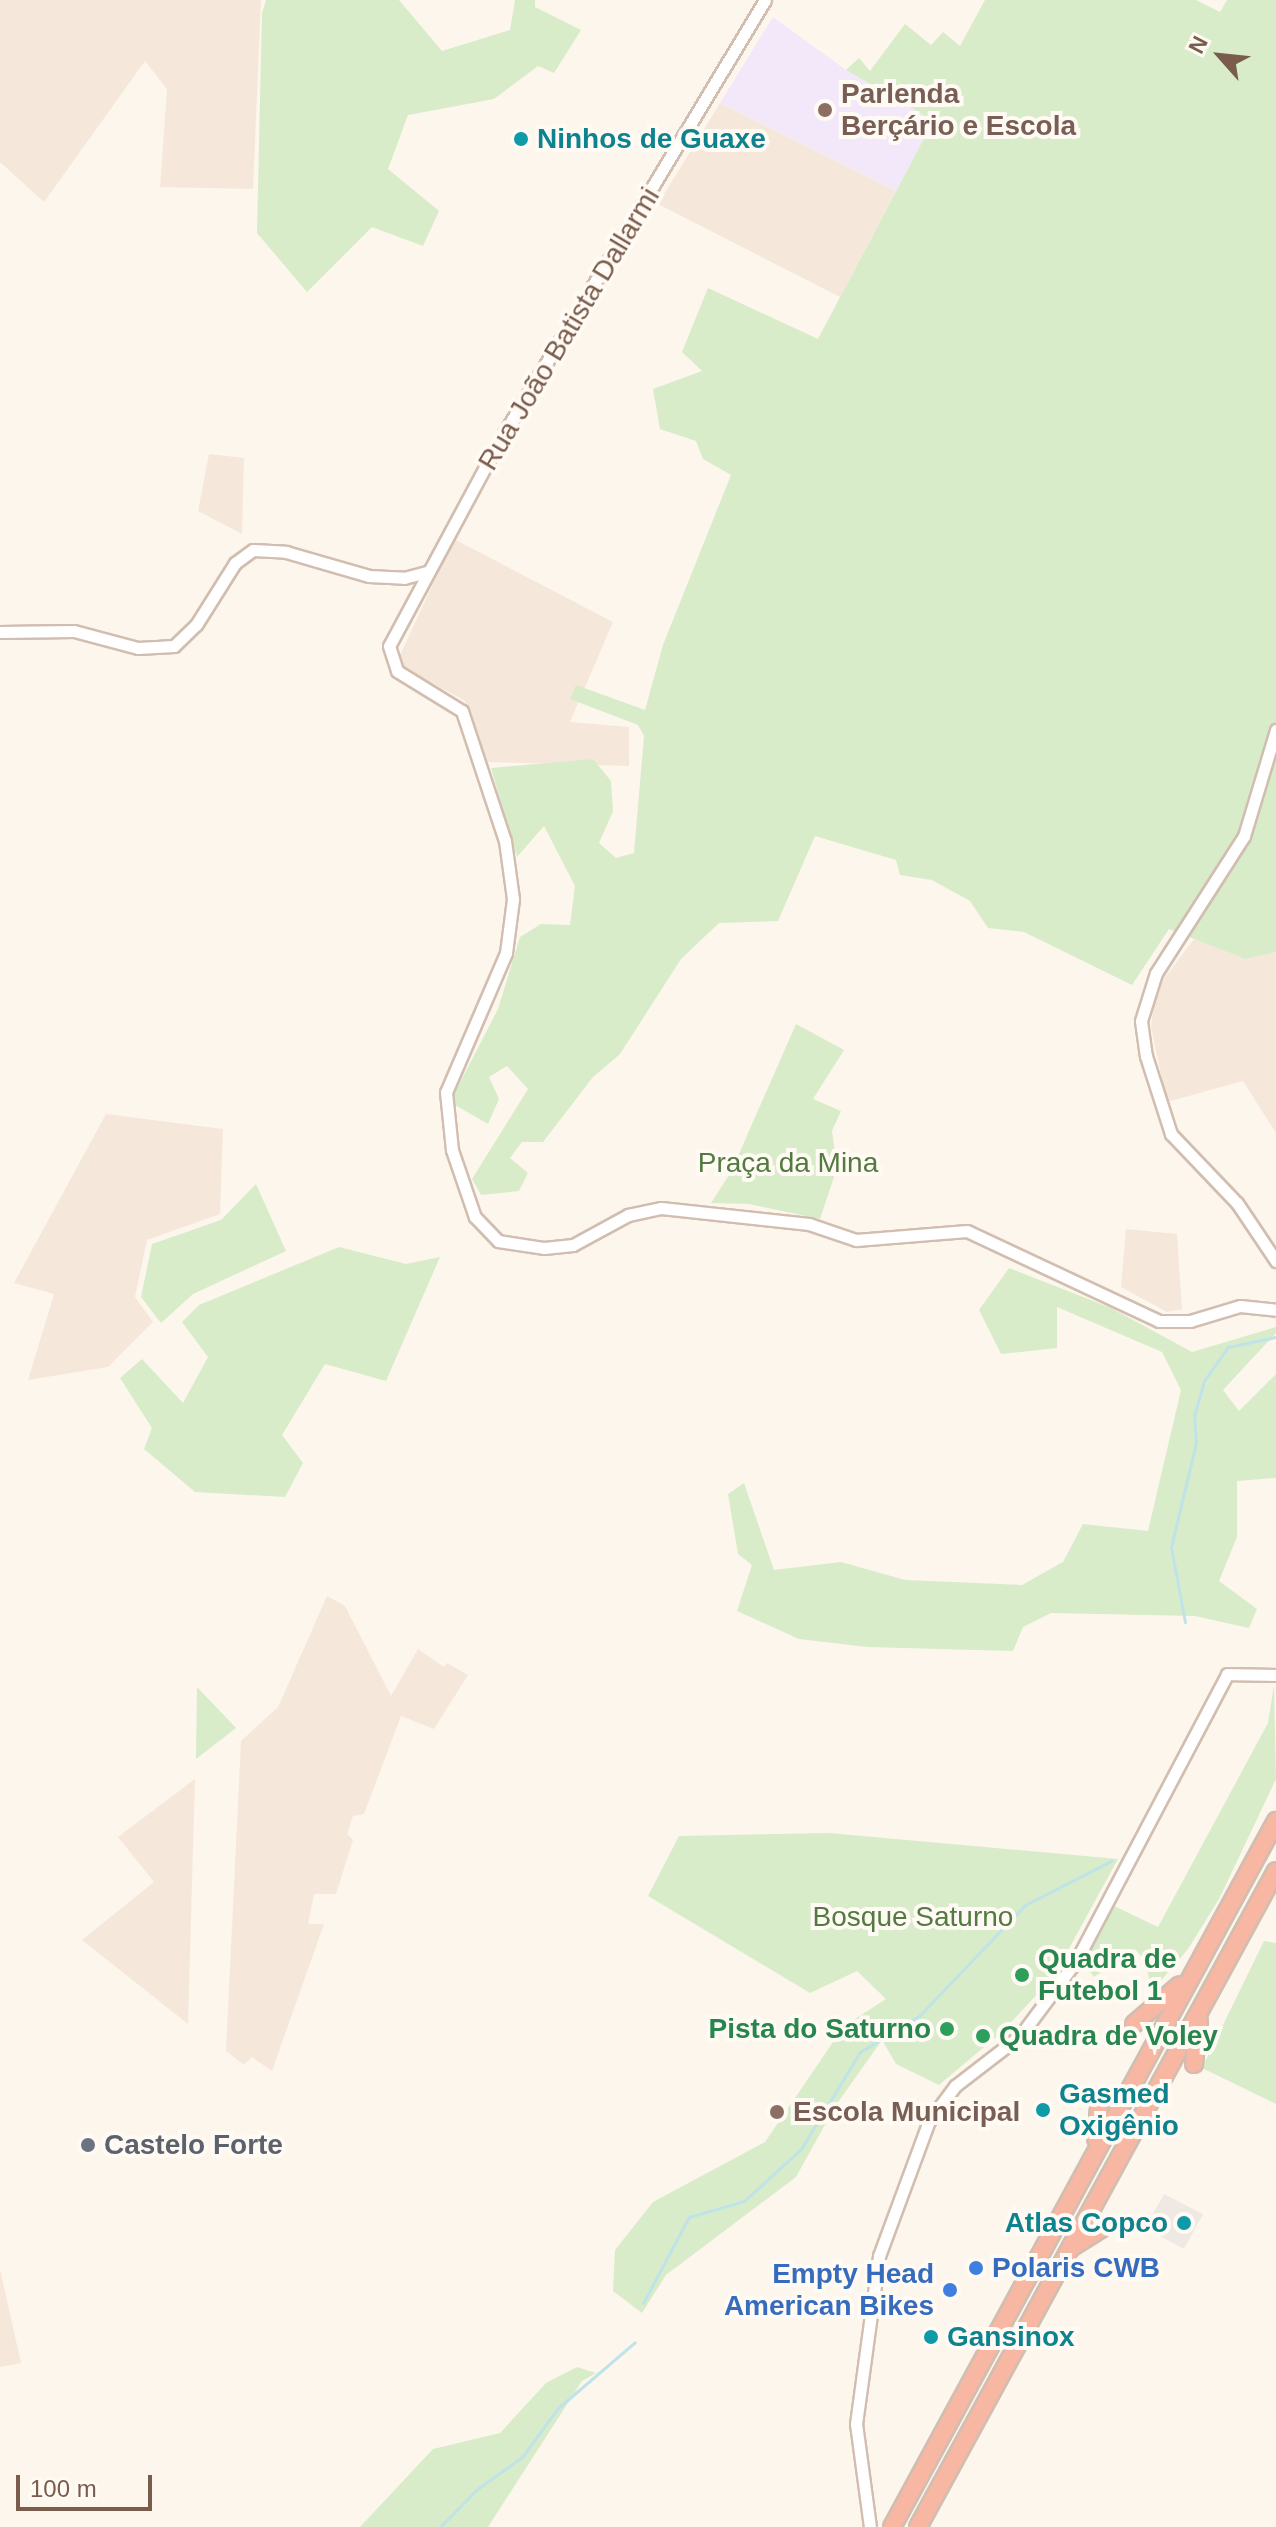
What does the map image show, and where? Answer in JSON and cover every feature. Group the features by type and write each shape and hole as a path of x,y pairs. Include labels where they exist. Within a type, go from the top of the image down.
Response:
{"highway":[{"path":"892,2527 1276,1821"},
{"path":"918,2527 1276,1871"},
{"path":"1134,2024 1170,1996 1205,1952"},
{"path":"1194,2064 1201,2008"},
{"path":"1068,2202 1101,2124 1100,2097"},
{"path":"1070,2248 1101,2229"}],"street":[{"name":"Rua João Batista Dallarmi","path":"765,0 498,443 389,646 390,663 462,711 505,841 513,899 506,953 446,1092 452,1150 475,1217 498,1241 544,1248 573,1245 628,1215 680,1207 809,1224 856,1240 967,1231 1159,1321 1190,1321 1240,1306 1276,1310"},
{"path":"0,632 74,631 138,648 174,646 196,625 235,563 253,550 286,552 369,576 404,578 427,572"},
{"path":"404,578 413,598"},
{"path":"1276,730 1244,836 1156,973 1141,1021 1146,1056 1171,1134 1237,1203 1276,1261"},
{"path":"869,2524 856,2424 879,2256 929,2121 955,2086 1020,2036 1076,1961 1227,1674 1276,1675"}],"shaded area":[{"path":"0,0 261,0 253,189 160,187 167,89 145,61 44,202 0,162"},
{"name":"Parlenda Berçário e Escola","path":"773,17 846,70 927,117 930,127 896,191 720,103"},
{"path":"720,103 896,191 840,297 658,204"},
{"path":"209,454 244,458 242,534 198,511"},
{"path":"454,539 613,622 570,722 629,727 629,766 487,762 465,701 402,666 399,657"},
{"path":"1194,939 1245,959 1276,952 1276,1133 1243,1081 1167,1102 1151,1027 1156,989"},
{"path":"106,1114 223,1129 220,1214 147,1240 135,1297 153,1322 108,1367 28,1380 54,1294 14,1283"},
{"path":"1126,1229 1177,1234 1182,1309 1167,1312 1121,1287"},
{"path":"327,1596 345,1606 391,1696 418,1649 444,1667 447,1663 468,1675 434,1729 401,1716 364,1814 353,1816 347,1834 353,1840 336,1894 314,1894 308,1924 324,1924 272,2071 252,2057 244,2065 226,2051 241,1741 278,1707"},
{"path":"195,1779 188,2024 82,1940 154,1882 118,1837"},
{"path":"1164,2194 1203,2214 1184,2249 1145,2228"},
{"path":"0,2269 21,2363 0,2367"}],"green space":[{"path":"266,0 399,0 442,51 510,30 515,0 535,0 535,7 581,30 554,73 538,66 494,99 408,115 388,169 439,211 423,246 372,227 307,292 257,233 262,13"},
{"path":"985,0 1196,0 1220,12 1227,0 1276,0 1276,952 1245,959 1169,929 1132,985 1024,932 988,928 970,901 932,880 900,875 896,860 815,836 778,921 719,923 681,959 620,1054 593,1077 543,1142 522,1142 510,1158 528,1173 519,1191 481,1195 472,1179 528,1089 507,1066 489,1077 499,1099 488,1124 450,1102 498,1009 520,937 541,924 570,925 575,886 544,826 517,857 491,768 593,759 611,781 613,811 599,843 616,858 634,853 644,736 638,725 570,699 576,685 645,710 663,645 731,475 703,459 696,441 660,429 653,389 702,371 682,352 708,288 818,339 930,127 927,117 846,70 859,58 870,71 905,24 931,45 943,32 960,46"},
{"name":"Praça da Mina","path":"796,1024 844,1050 813,1099 841,1111 832,1131 837,1168 820,1219 749,1204 711,1203 731,1172"},
{"path":"256,1184 286,1251 193,1294 161,1323 141,1297 152,1244 221,1220"},
{"path":"339,1247 406,1264 440,1257 386,1381 325,1364 282,1435 303,1463 285,1497 195,1492 144,1449 152,1428 120,1378 142,1359 183,1403 208,1357 182,1322 199,1305"},
{"path":"1009,1268 1111,1308 1192,1352 1276,1327 1276,1333 1223,1390 1239,1411 1276,1374 1276,1478 1237,1481 1237,1537 1219,1581 1257,1609 1249,1628 1195,1616 1051,1613 1023,1627 1013,1651 867,1647 799,1639 737,1611 752,1565 738,1554 728,1494 744,1483 774,1570 841,1562 905,1580 1022,1585 1063,1562 1083,1524 1148,1531 1181,1390 1162,1352 1057,1307 1057,1348 1001,1354 979,1310"},
{"path":"1274,1685 1276,1779 1219,1899 1188,1949 1152,1991 1145,1961 1135,1949 1094,1977 1081,1961 1112,1905 1158,1927 1268,1723"},
{"path":"197,1687 236,1728 196,1759"},
{"name":"Bosque Saturno","path":"829,1833 1118,1859 1054,1976 1003,2031 939,2085 896,2064 882,2040 836,2105 796,2177 666,2275 642,2313 613,2291 615,2250 653,2202 765,2142 844,2026 886,1999 857,1971 810,1993 648,1896 679,1836"},
{"path":"1264,1941 1276,1943 1276,2104 1202,2068"},
{"path":"577,2367 596,2373 582,2381 488,2527 360,2527 433,2449 500,2433 546,2383"}],"waterway":[{"path":"1185,1622 1171,1547 1196,1443 1194,1416 1204,1381 1228,1347 1276,1337"},
{"path":"643,2303 689,2217 744,2201 801,2149 860,2052 919,2016 1025,1905 1111,1861"},
{"path":"440,2527 476,2490 522,2457 558,2408 635,2342"}],"place":[{"name":"Parlenda Berçário e Escola","path":"825,110"},
{"name":"Ninhos de Guaxe","path":"521,139"},
{"name":"Quadra de Futebol 1","path":"1022,1975"},
{"name":"Pista do Saturno","path":"947,2029"},
{"name":"Quadra de Voley","path":"983,2036"},
{"name":"Gasmed Oxigênio","path":"1043,2110"},
{"name":"Escola Municipal","path":"777,2112"},
{"name":"Castelo Forte","path":"88,2145"},
{"name":"Atlas Copco","path":"1184,2223"},
{"name":"Polaris CWB","path":"976,2268"},
{"name":"Empty Head American Bikes","path":"950,2290"},
{"name":"Gansinox","path":"931,2337"}]}
